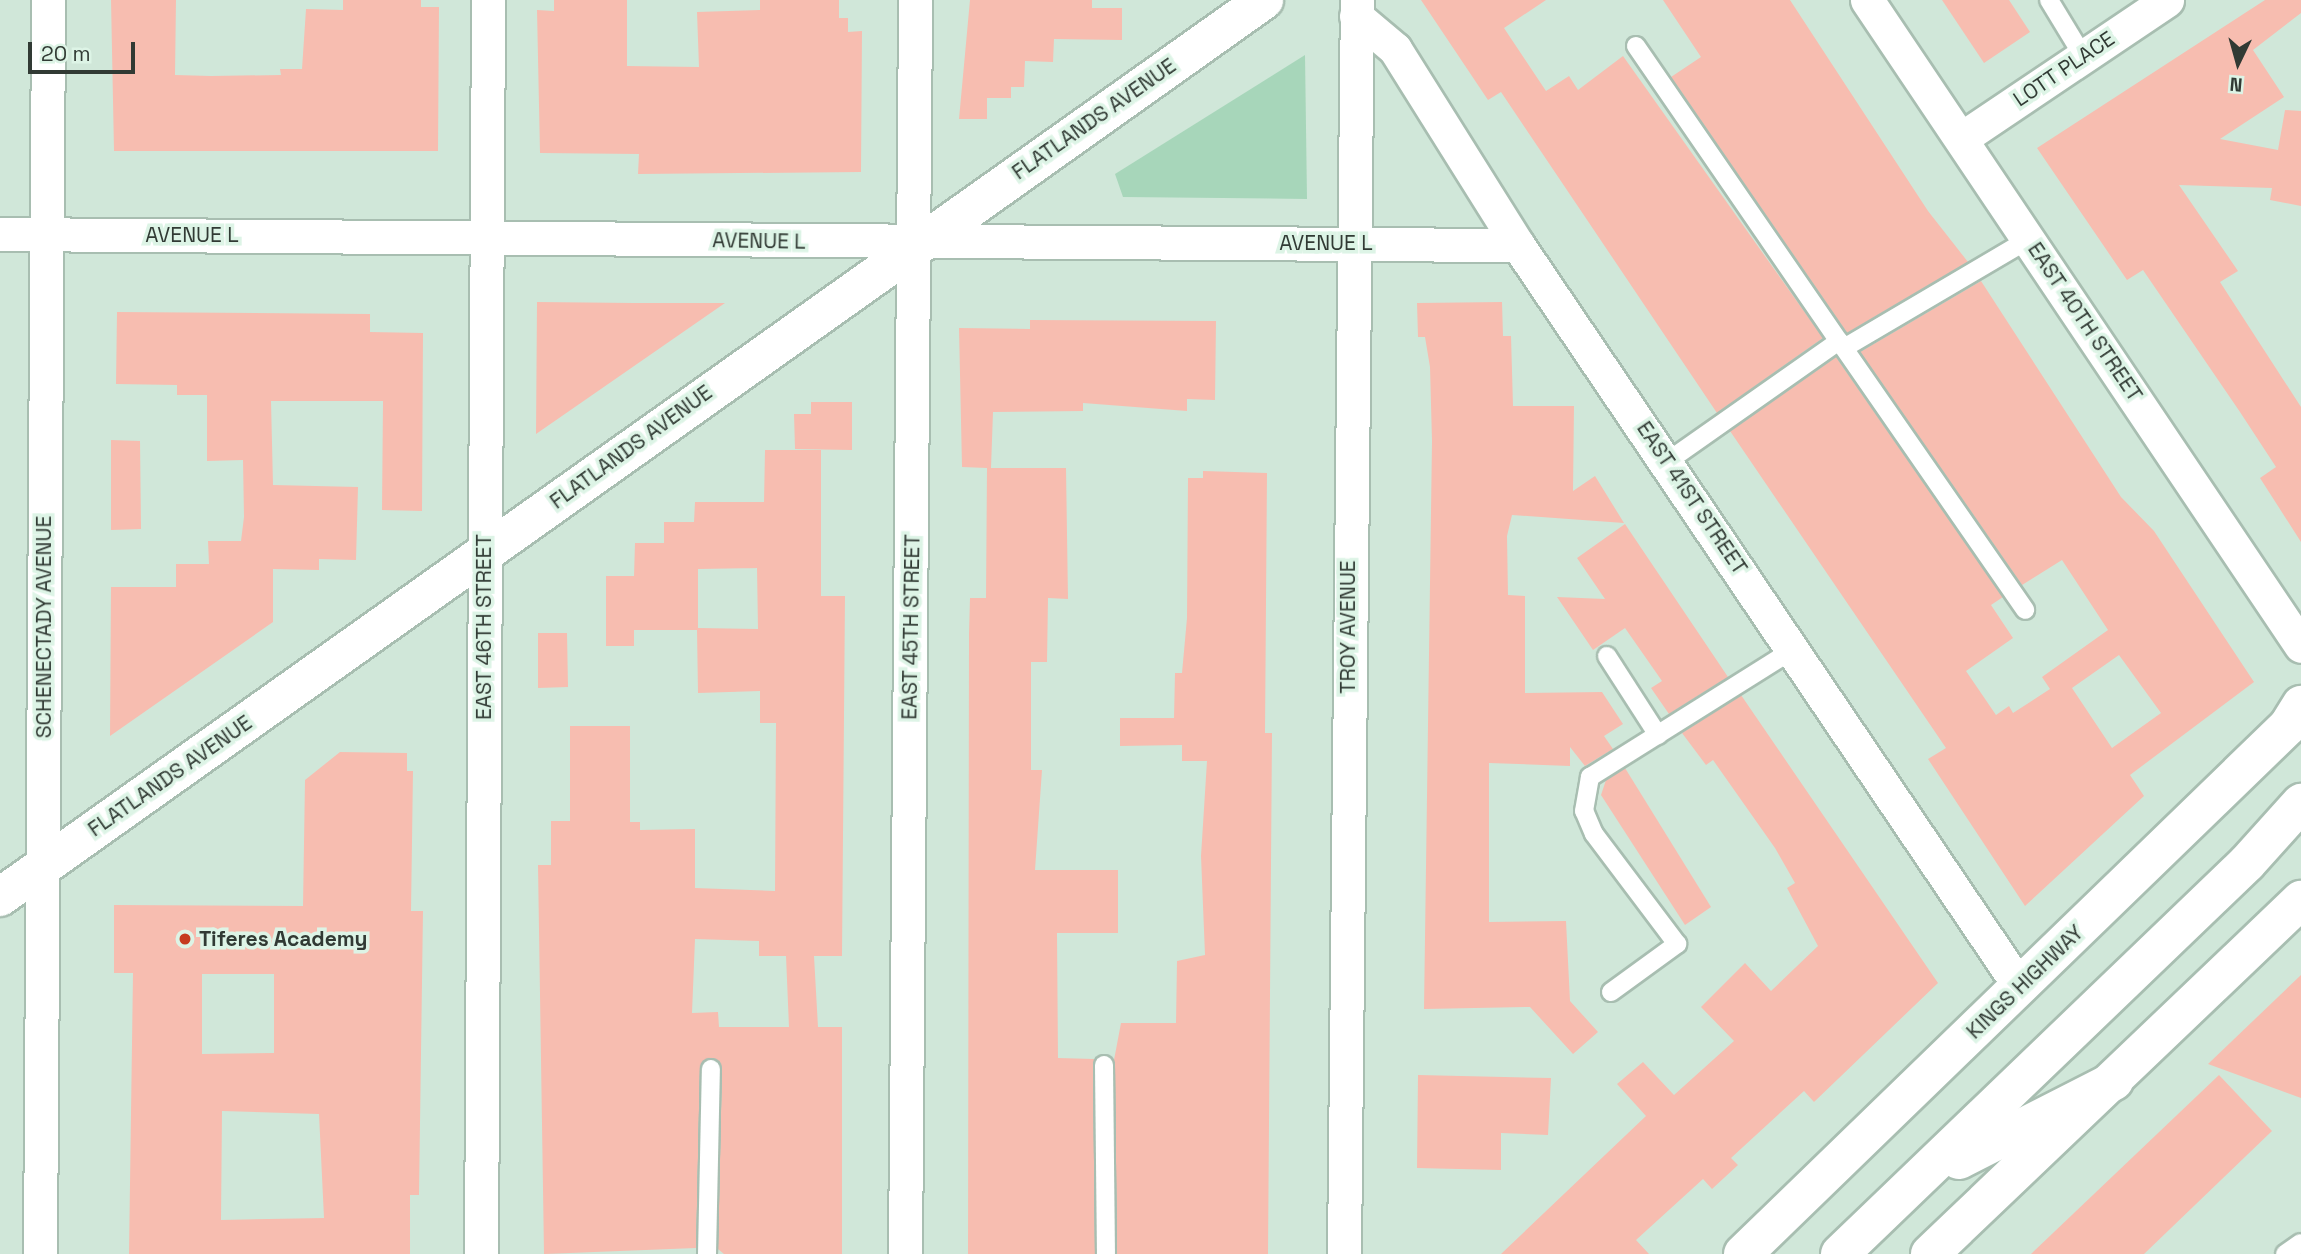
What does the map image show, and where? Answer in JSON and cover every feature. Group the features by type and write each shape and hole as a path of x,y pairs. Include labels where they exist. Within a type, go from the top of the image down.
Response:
{"main road":[{"name":"FLATLANDS AVENUE","path":"0,897 915,244 1264,0"},
{"name":"KINGS HIGHWAY","path":"1743,1254 2288,726 2301,705"},
{"path":"1840,1254 1923,1179 2301,803"},
{"path":"1930,1254 2301,900"},
{"path":"1923,1179 2114,1081"}],"street":[{"name":"SCHENECTADY AVENUE","path":"40,1254 48,0"},
{"name":"EAST 46TH STREET","path":"481,1254 488,0"},
{"name":"EAST 45TH STREET","path":"905,1254 915,0"},
{"name":"EAST 40TH STREET","path":"1867,0 2301,646"},
{"name":"LOTT PLACE","path":"1962,138 2167,0"},
{"name":"TROY AVENUE","path":"1344,1254 1351,242 1357,8"},
{"name":"EAST 41ST STREET","path":"1357,8 1395,49 1518,245 1668,461 2020,987"},
{"name":"AVENUE L","path":"0,234 486,237 915,244 1351,242 1518,245"}],"lane":[{"path":"2049,0 2083,56"},
{"path":"1636,46 2025,610"},
{"path":"1668,461 1841,345 2029,239"},
{"path":"1611,992 1676,944 1594,834 1583,793 1590,777 1794,649"},
{"path":"1607,656 1658,734"},
{"path":"1104,1065 1106,1254"},
{"path":"707,1254 711,1069"},
{"path":"2285,1254 2301,1243"}],"green space":[{"path":"1305,55 1307,199 1123,197 1115,174"}],"building":[{"path":"111,0 176,0 175,75 211,76 281,75 280,69 302,69 306,9 343,10 343,0 421,0 421,7 439,7 438,151 114,151"},
{"path":"554,0 627,0 627,66 699,67 697,12 760,10 760,0 839,0 839,18 848,18 848,32 862,31 861,172 638,174 639,154 540,153 537,10 554,11"},
{"path":"970,0 1092,0 1092,8 1122,8 1122,40 1054,39 1053,62 1025,61 1024,87 1011,87 1011,98 987,98 987,119 959,119"},
{"path":"1421,0 1546,0 1504,28 1546,91 1569,76 1578,90 1623,56 1823,338 1717,413 1501,92 1488,100"},
{"path":"1663,0 1790,0 1928,211 1968,262 1847,333 1671,77 1701,57"},
{"path":"1942,0 2009,0 2030,32 1984,63"},
{"path":"2265,0 2301,0 2301,13 2253,50 2284,97 2220,139 2278,150 2285,110 2301,111 2301,206 2270,200 2272,188 2179,185 2238,271 2220,282 2301,407 2301,542 2260,478 2276,467 2240,412 2143,270 2127,280 2037,148"},
{"path":"1981,281 2121,497 2154,531 2254,682 2130,775 2144,796 2025,906 1928,759 1946,748 1730,431 1836,357 2003,597 1991,605 2013,638 1966,671 1996,715 2009,706 2013,713 2050,689 2042,677 2108,630 2062,560 2022,585 1860,352","holes":["2119,655 2161,713 2112,748 2072,688"]},
{"path":"537,302 634,303 725,303 536,434"},
{"path":"1502,302 1503,336 1511,336 1513,406 1574,406 1573,491 1595,476 1624,523 1512,515 1507,536 1508,595 1525,596 1525,693 1602,692 1623,724 1604,736 1613,749 1585,766 1570,747 1570,766 1489,763 1489,922 1566,921 1570,1001 1598,1032 1573,1054 1530,1007 1424,1009 1432,441 1430,367 1425,337 1418,337 1417,303"},
{"path":"117,312 370,314 370,332 423,333 422,511 382,510 383,401 271,401 273,485 358,487 356,560 319,559 319,570 273,569 273,622 110,736 111,587 176,587 176,564 209,564 208,541 241,541 244,517 243,460 207,461 207,395 177,395 177,385 116,384"},
{"path":"1030,320 1216,321 1215,400 1187,399 1187,411 1083,403 1083,411 993,412 991,468 1066,468 1068,599 1048,598 1047,662 1031,662 1031,770 1042,770 1035,870 1118,870 1118,933 1057,933 1058,1058 1094,1059 1095,1254 968,1254 969,634 970,598 986,598 987,468 962,467 959,328 1030,329"},
{"path":"811,402 852,402 852,450 795,449 794,414 811,414"},
{"path":"111,440 140,441 141,529 111,530"},
{"path":"765,450 821,450 821,596 845,596 842,956 814,956 818,1027 842,1027 842,1254 724,1254 718,1249 722,1069 711,1058 700,1069 696,1248 544,1254 538,865 551,865 551,821 570,821 570,726 630,726 630,822 640,822 640,830 695,829 695,888 775,891 776,723 760,723 760,691 698,693 697,630 634,630 634,646 606,646 606,576 634,576 635,543 664,543 664,522 694,522 695,502 764,502","holes":["757,568 758,629 698,628 698,569","695,939 759,941 759,956 786,956 789,1027 719,1027 718,1012 692,1013"]},
{"path":"1203,471 1267,473 1265,733 1272,733 1268,1254 1117,1254 1114,1060 1121,1023 1176,1023 1177,961 1205,955 1201,856 1207,761 1182,761 1182,745 1120,746 1120,718 1174,718 1175,673 1182,673 1187,618 1188,478 1203,478"},
{"path":"1625,524 1728,677 1669,714 1651,688 1662,681 1625,628 1593,650 1557,597 1605,599 1577,558"},
{"path":"538,633 567,633 568,687 538,688"},
{"path":"1741,695 1938,983 1814,1102 1804,1091 1731,1158 1738,1165 1712,1189 1703,1179 1636,1240 1649,1254 1501,1254 1646,1116 1617,1084 1643,1062 1674,1095 1734,1041 1701,1007 1745,963 1771,991 1818,946 1787,888 1795,883 1775,848 1713,760 1706,765 1682,733"},
{"path":"340,752 407,753 407,771 413,771 411,911 423,911 419,1195 410,1195 410,1254 129,1254 133,973 114,973 114,905 303,906 305,780","holes":["202,974 274,974 274,1053 202,1054","222,1111 319,1114 324,1218 221,1220"]},
{"path":"1625,768 1711,907 1685,925 1601,795 1606,780"},
{"path":"2301,975 2301,1098 2208,1064"},
{"path":"1418,1075 1551,1078 1548,1135 1501,1133 1501,1170 1417,1168"},
{"path":"2219,1075 2272,1131 2144,1254 2031,1254"}],"place":[{"name":"Tiferes Academy","path":"185,939"}]}
